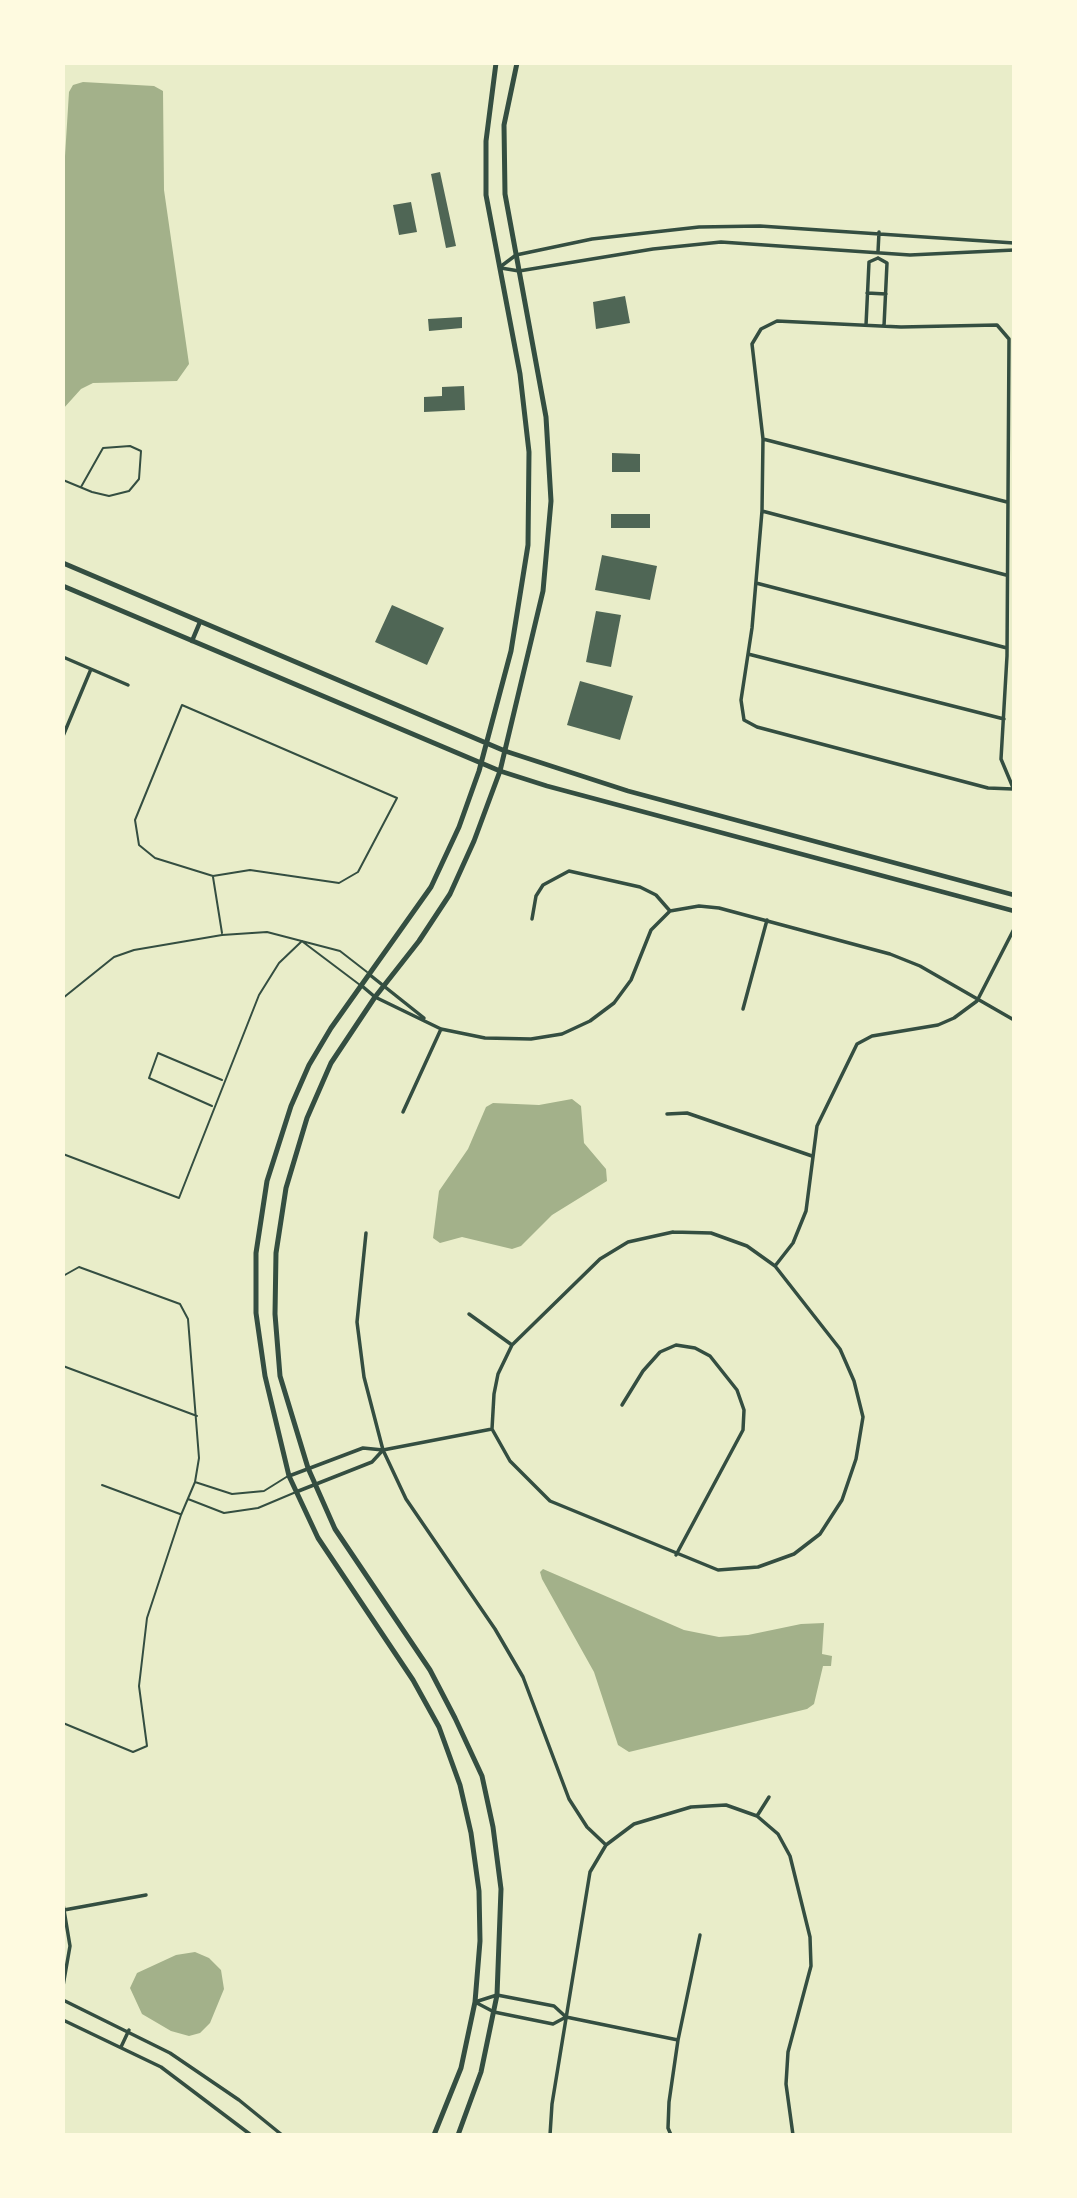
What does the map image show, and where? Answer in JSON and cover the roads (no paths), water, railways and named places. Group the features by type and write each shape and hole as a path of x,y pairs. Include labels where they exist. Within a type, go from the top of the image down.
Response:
{"main road":[{"path":"434,2135 461,2068 475,2002 481,1941 480,1891 471,1833 456,1774 439,1727 413,1680 318,1538 289,1475 265,1376 256,1313 256,1253 267,1181 291,1106 309,1065 431,887 459,827 481,764 511,651 523,590 530,500 529,453 520,374 486,195 486,141 496,63"},
{"path":"458,2135 481,2072 497,1995 501,1889 493,1827 482,1776 430,1670 335,1529 308,1468 281,1376 275,1314 276,1254 286,1188 307,1118 331,1063 450,894 474,842 500,771 543,590 551,501 546,417 505,194 504,125 517,63"},
{"path":"63,564 505,751"},
{"path":"63,586 500,771"}],"street":[{"path":"498,268 516,255 633,233 699,227 760,226 879,232 1014,243"},
{"path":"878,256 879,232"},
{"path":"498,268 519,271 653,249 721,242 878,256 1014,250"},
{"path":"866,325 869,262 878,256"},
{"path":"878,256 887,264 884,326"},
{"path":"867,293 886,294"},
{"path":"1014,789 988,788 757,727 744,720 741,700 762,511 763,439 752,344 761,329 777,321 884,326 997,325 1009,339 1007,648 1002,759 1014,789 1014,797"},
{"path":"763,439 1007,502"},
{"path":"762,511 1006,575"},
{"path":"756,583 1007,648"},
{"path":"192,641 200,622"},
{"path":"748,653 1004,719"},
{"path":"63,657 128,685"},
{"path":"63,736 91,669"},
{"path":"505,751 555,770 628,791 1014,895"},
{"path":"500,771 547,786 1014,911"},
{"path":"533,919 536,896 543,885 569,871 640,887 656,895 670,912"},
{"path":"361,986 375,997 441,1029 485,1038 531,1039 562,1034 590,1021 614,1003 631,980 652,930 670,912 699,906 767,920 890,954 920,965 977,1001 1014,1020"},
{"path":"743,1009 767,920"},
{"path":"775,1266 793,1243 806,1211 817,1126 857,1044 872,1036 938,1025 954,1018 977,1001 1014,929"},
{"path":"370,975 441,1029"},
{"path":"403,1112 441,1029"},
{"path":"667,1114 687,1114 812,1156"},
{"path":"673,1231 711,1233 747,1246 775,1266 840,1349 853,1381 863,1417 856,1459 842,1500 820,1534 794,1554 758,1567 718,1570 550,1501 510,1461 492,1429 498,1374 512,1345 600,1259 628,1242 673,1231"},
{"path":"366,1233 357,1322 364,1377 383,1450 406,1500 495,1629 523,1677 569,1799 587,1828 606,1846"},
{"path":"469,1314 512,1345"},
{"path":"622,1405 660,1352 677,1345 695,1348 710,1356 737,1390 744,1410 743,1430 676,1555"},
{"path":"289,1475 363,1448 383,1450 492,1429"},
{"path":"296,1492 372,1462 383,1450"},
{"path":"757,1816 769,1797"},
{"path":"550,2135 552,2104 590,1872 606,1846 634,1824 691,1807 726,1805 757,1816 778,1834 790,1856 810,1937 811,1966 788,2052 786,2084 793,2135"},
{"path":"64,1910 146,1895"},
{"path":"63,1904 69,1946 63,1986"},
{"path":"671,2135 668,2128 669,2102 678,2040 700,1935"},
{"path":"475,2002 497,1995 554,2006 566,2017 678,2040"},
{"path":"63,2000 129,2030 170,2053 228,2092 282,2135"},
{"path":"475,2002 495,2012 553,2024 566,2017"},
{"path":"63,2020 161,2067 251,2135"},
{"path":"121,2047 129,2030"}],"lane":[{"path":"63,480 81,487 109,496 129,491 139,479 141,451 130,446 103,449 98,453 81,487"},
{"path":"182,705 397,798 358,872 339,883 250,870 213,876 155,858 139,845 135,820 182,705"},
{"path":"213,876 222,935"},
{"path":"63,998 114,957 134,950 222,935 267,932 340,951 370,975"},
{"path":"302,941 361,986"},
{"path":"63,1154 179,1198 259,995 279,963 302,941"},
{"path":"214,1107 149,1078 158,1053 223,1081"},
{"path":"63,1276 79,1266 180,1304 188,1319 198,1416 199,1458 195,1482 181,1515 147,1618 140,1659 139,1686 147,1746 133,1752 63,1723"},
{"path":"63,1366 198,1416"},
{"path":"195,1482 232,1494 264,1491 289,1475"},
{"path":"102,1485 181,1515"},
{"path":"187,1499 224,1513 258,1508 296,1492"}]}
